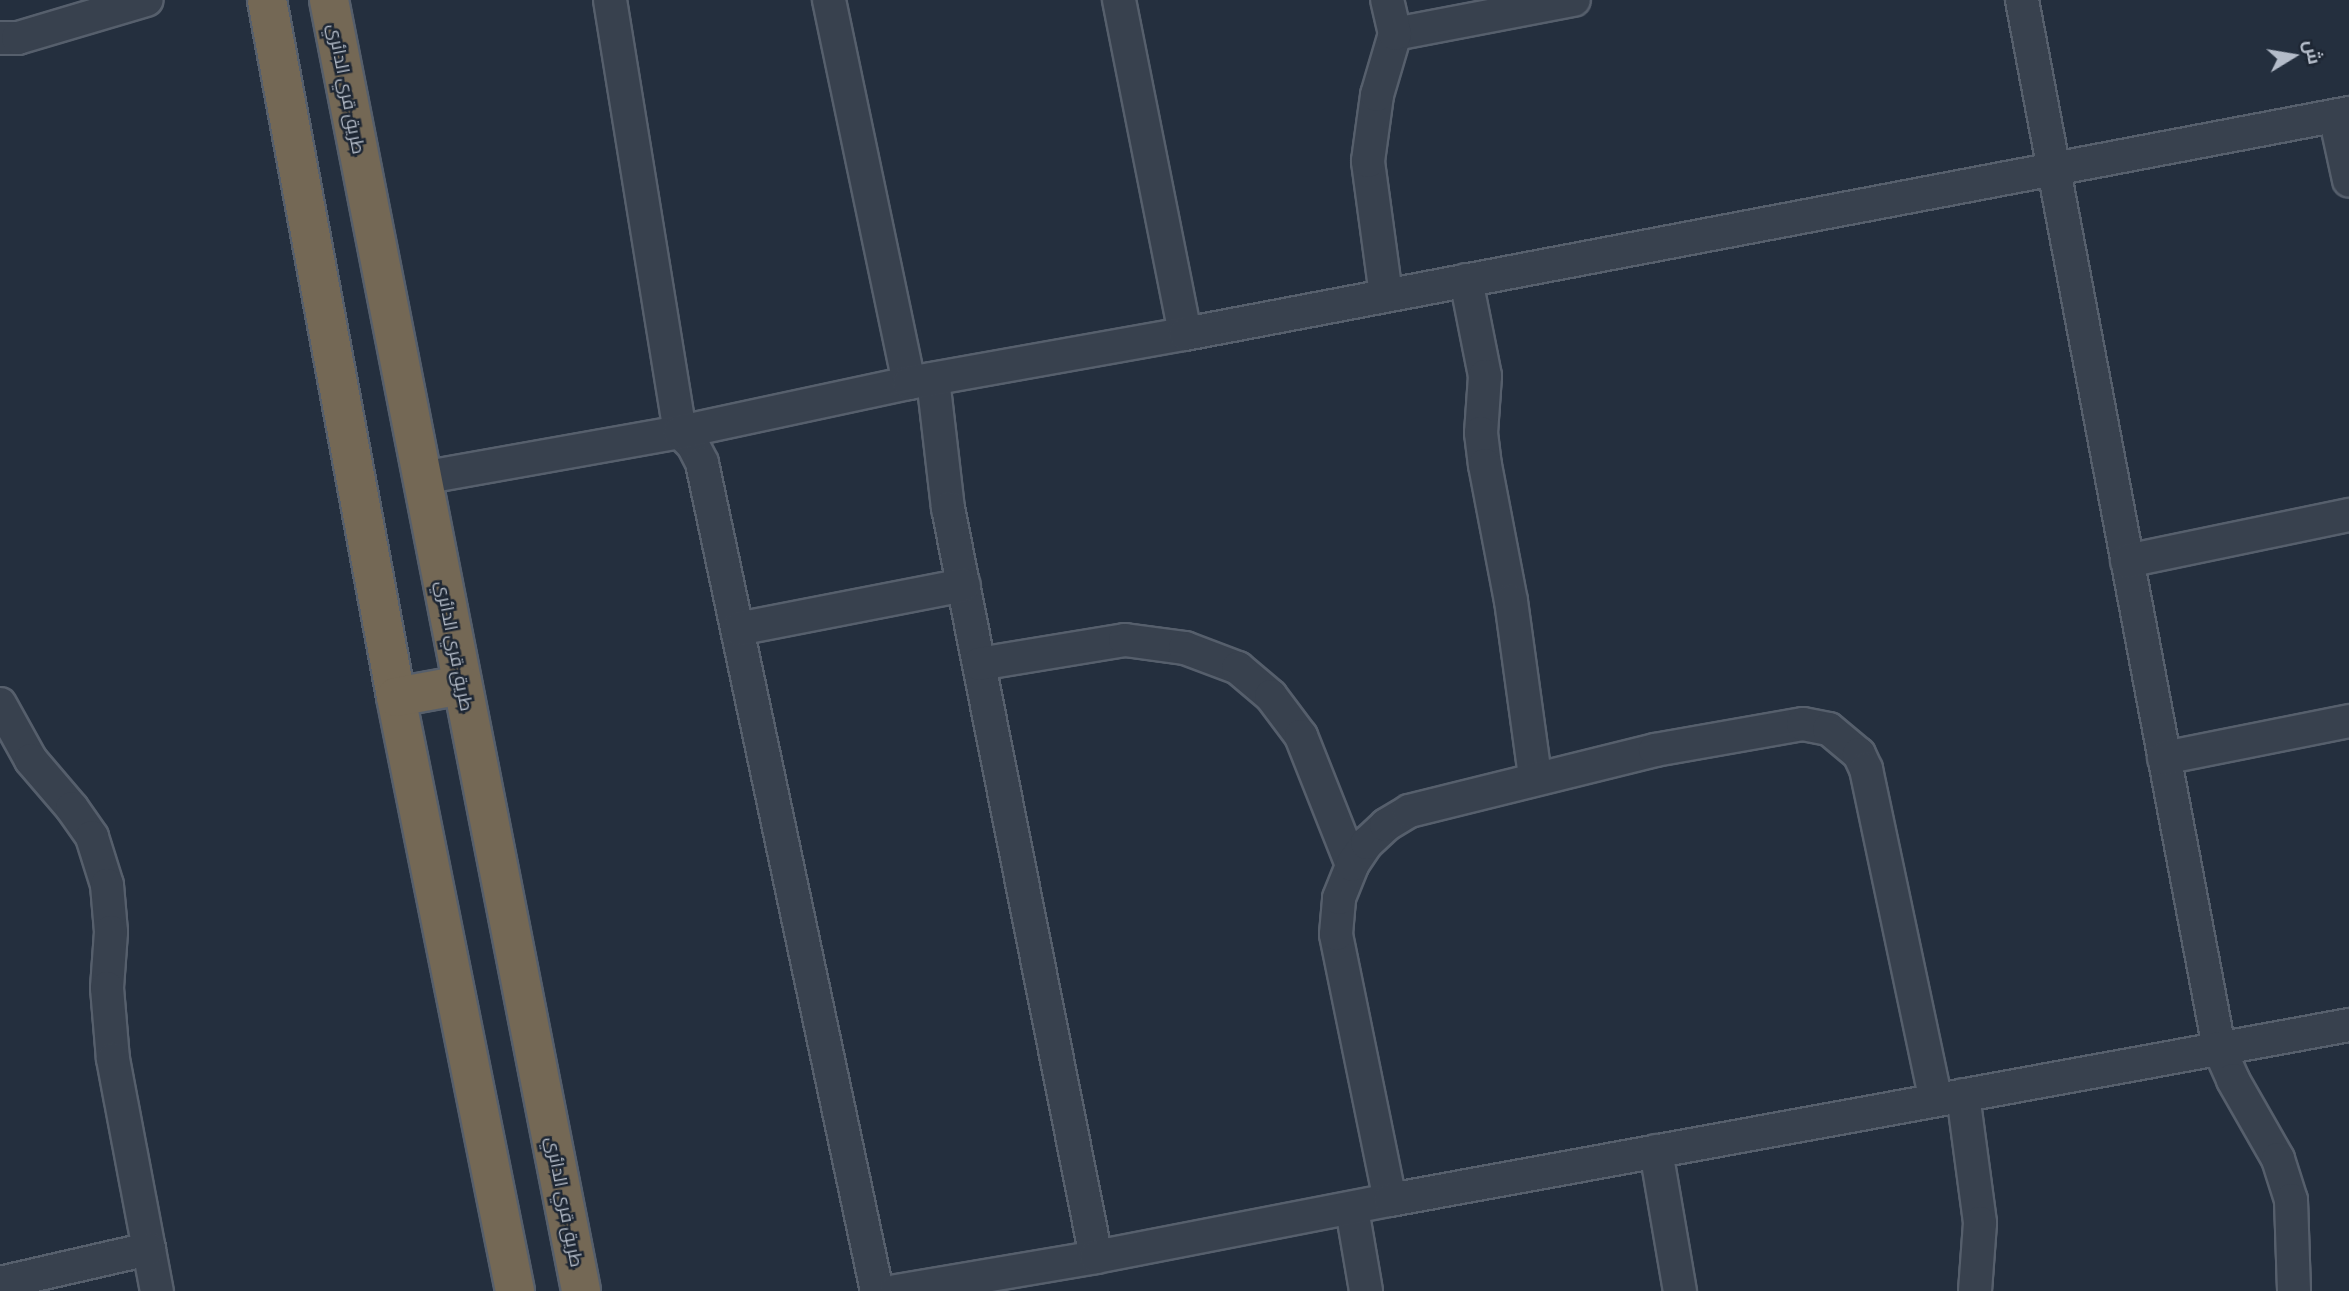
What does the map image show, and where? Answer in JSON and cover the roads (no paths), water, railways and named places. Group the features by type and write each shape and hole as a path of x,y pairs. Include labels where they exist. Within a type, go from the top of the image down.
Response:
{"highway":[{"path":"267,0 396,697 515,1291"},
{"name":"طريق قري الدائري","path":"329,0 581,1291"},
{"path":"396,697 462,685"}],"street":[{"path":"0,38 18,38 146,0"},
{"path":"610,0 680,432 693,445 702,463 877,1291"},
{"path":"829,0 921,381 948,508 1096,1257"},
{"path":"1119,0 1185,334"},
{"path":"1386,295 1368,161 1377,95 1395,34 1387,0"},
{"path":"1395,34 1574,0"},
{"path":"2022,0 2219,1048 2233,1080 2278,1159 2291,1200 2294,1291"},
{"path":"422,478 680,432 921,381 1185,334 2342,114 2349,180"},
{"path":"1466,279 1485,376 1481,433 1485,465 1511,601 1535,777"},
{"path":"2127,561 2349,515"},
{"path":"738,629 964,585"},
{"path":"979,664 1125,640 1185,648 1238,668 1271,696 1300,736 1352,866"},
{"path":"5,721 31,760 72,807 92,837 107,885 111,932 107,988 113,1059 157,1291"},
{"path":"2164,758 2349,721"},
{"path":"1390,1200 1336,934 1339,898 1352,866 1377,834 1409,811 1535,777 1655,750 1803,724 1829,729 1850,743 1866,769 1980,1223 1975,1291"},
{"path":"896,1291 1096,1257 1390,1200 2349,1025"},
{"path":"1656,1151 1680,1291"},
{"path":"1352,1209 1366,1291"},
{"path":"0,1283 149,1249"}]}
